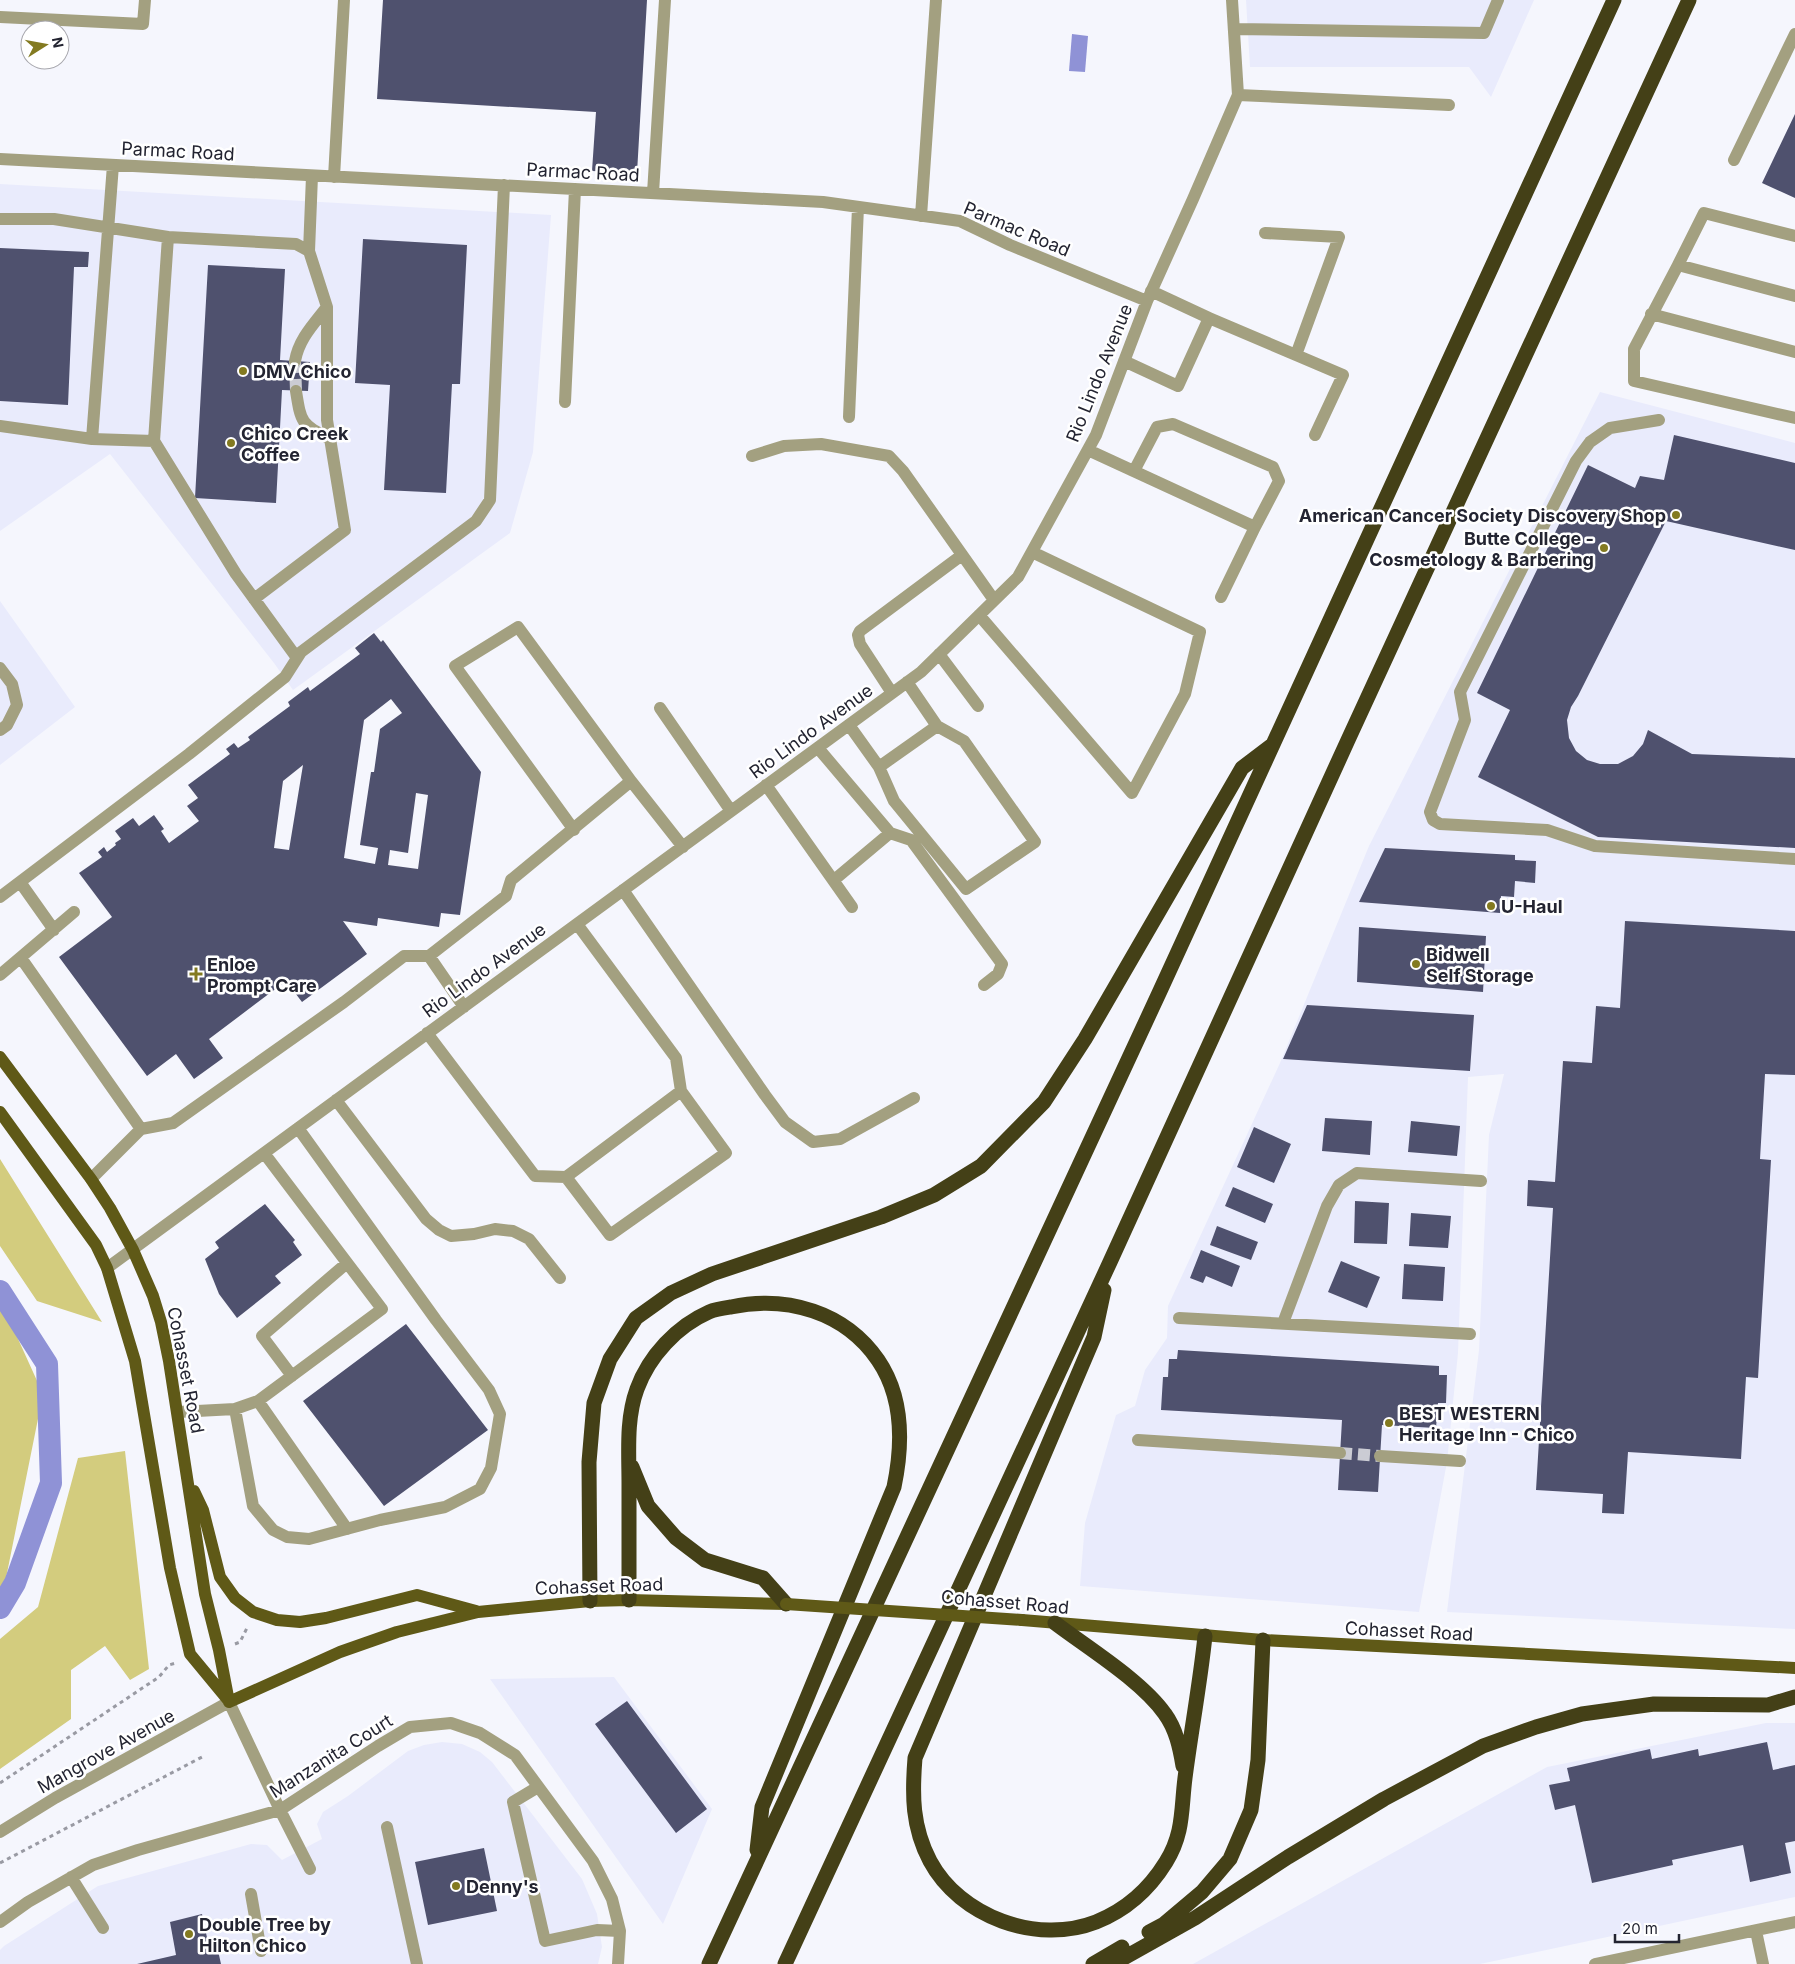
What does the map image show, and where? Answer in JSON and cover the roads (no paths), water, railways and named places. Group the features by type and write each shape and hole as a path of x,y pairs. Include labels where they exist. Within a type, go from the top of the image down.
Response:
{"highway":[{"path":"709,1964 1614,0"},
{"path":"785,1964 1110,1262 1356,722 1689,0"},
{"path":"590,1601 590,1462 594,1403 610,1359 636,1318 670,1293 704,1278 881,1217 934,1195 981,1166 1044,1102 1085,1040 1242,768 1272,745"},
{"path":"1110,1262 1094,1337 915,1758 912,1794 916,1826 930,1861 947,1885 965,1902 993,1918 1029,1929 1062,1930 1096,1922 1127,1905 1151,1884 1168,1860 1182,1827 1185,1779 1205,1636"},
{"path":"629,1600 629,1430 636,1390 648,1364 675,1332 710,1311 753,1302 789,1304 826,1316 849,1330 865,1344 878,1361 888,1379 895,1398 901,1438 899,1463 894,1487 762,1807 755,1865"},
{"path":"629,1461 648,1506 676,1538 705,1560 763,1578 786,1604"},
{"path":"1054,1623 1148,1694 1166,1715 1179,1745 1185,1779"},
{"path":"1093,1964 1164,1924 1202,1892 1230,1859 1251,1810 1258,1760 1263,1640"},
{"path":"1113,1964 1195,1918 1288,1857 1384,1799 1483,1746 1536,1727 1582,1714 1654,1704 1768,1705 1795,1697"}],"main road":[{"name":"Cohasset Road","path":"0,1057 91,1179 110,1208 133,1250 153,1296 161,1322 178,1412 205,1594 220,1650 229,1702 340,1652 397,1632 478,1612 590,1601 629,1600 786,1604 1022,1620 1263,1640 1795,1668"},
{"path":"0,1112 96,1245 108,1268 134,1361 170,1568 190,1654 229,1702"},
{"path":"186,1476 202,1510 220,1577 235,1598 253,1612 277,1620 300,1622 326,1618 417,1595 478,1612"}],"street":[{"path":"0,17 143,24 145,0"},
{"path":"334,177 344,0"},
{"path":"653,193 665,0"},
{"path":"921,216 936,0"},
{"name":"Rio Lindo Avenue","path":"108,1268 921,672 1018,577 1096,435 1149,296 1238,95 1232,0"},
{"path":"1234,29 1484,33 1498,0"},
{"path":"1734,160 1795,34"},
{"path":"1238,95 1449,105"},
{"name":"Parmac Road","path":"0,159 823,202 960,221 1010,246 1210,318 1343,375 1315,435"},
{"path":"92,439 112,165"},
{"path":"254,599 345,530 327,420 327,307 310,251 312,176"},
{"path":"0,897 189,754 284,677 301,652 476,521 490,500 504,185"},
{"path":"565,402 575,189"},
{"path":"849,417 858,207"},
{"path":"1795,236 1704,213 1634,349 1634,380 1795,418"},
{"path":"0,219 54,219 168,237 296,244 310,251"},
{"path":"1265,233 1338,237 1296,355"},
{"path":"168,237 154,441 236,574 297,658"},
{"path":"1678,265 1795,296"},
{"path":"295,361 297,349 302,338 327,307"},
{"path":"1651,314 1795,352"},
{"path":"1124,361 1178,386 1210,318"},
{"path":"296,391 300,415 306,426 330,439"},
{"path":"1659,420 1610,428 1590,442 1576,461 1460,692 1465,720 1430,812 1433,820 1440,824 1547,830 1595,846 1795,859"},
{"path":"1134,471 1158,427 1174,424 1273,467 1279,481 1221,598"},
{"path":"0,426 92,439 154,441"},
{"path":"752,456 784,446 821,444 889,456 903,471 994,600"},
{"path":"1088,450 1255,527"},
{"path":"979,615 1132,793 1186,694 1200,632 1032,552"},
{"path":"892,693 860,644 858,634 962,555"},
{"path":"574,830 455,666 518,627 631,781 683,846"},
{"path":"939,654 978,706"},
{"path":"0,668 12,684 17,705 7,725 0,730"},
{"path":"849,725 879,766 894,801 966,889 1035,842 964,742 937,726 907,682"},
{"path":"660,708 731,811"},
{"path":"879,766 937,726"},
{"path":"818,748 890,833 911,840 1002,964 998,974 984,985"},
{"path":"91,1179 141,1130 173,1123 344,1002 404,956 429,956 506,896 511,880 574,830 631,781"},
{"path":"766,786 852,907"},
{"path":"834,880 890,833"},
{"path":"924,858 934,849"},
{"path":"20,882 54,930"},
{"path":"623,890 785,1122 813,1142 840,1139 914,1098"},
{"path":"0,975 74,912"},
{"path":"566,1178 610,1235 726,1153 681,1091 676,1058 577,924"},
{"path":"429,956 464,1007"},
{"path":"21,958 141,1130"},
{"path":"427,1033 535,1176 566,1178 681,1091"},
{"path":"336,1100 426,1219 438,1230 451,1236 474,1234 495,1229 513,1231 529,1239 560,1278"},
{"path":"235,1409 253,1506 273,1530 287,1537 309,1539 380,1520 445,1507 480,1489 491,1468 500,1414 489,1390 436,1320 298,1128"},
{"path":"178,1412 235,1409 258,1401 382,1309 264,1153"},
{"path":"1283,1323 1327,1206 1338,1185 1357,1173 1481,1181"},
{"path":"292,1376 262,1336 347,1263"},
{"path":"1179,1318 1470,1334"},
{"path":"258,1401 348,1529"},
{"path":"1138,1440 1340,1453"},
{"path":"1380,1456 1460,1461"},
{"path":"229,1702 310,1869"},
{"name":"Mangrove Avenue","path":"0,1832 55,1798 229,1702"},
{"name":"Manzanita Court","path":"0,1922 28,1902 93,1865 116,1856 280,1810 410,1727 451,1723 480,1733 516,1755 593,1861 612,1899 620,1931 618,1964"},
{"path":"538,1786 513,1802 544,1941 597,1930 620,1931"},
{"path":"387,1827 416,1964"},
{"path":"71,1877 103,1928"},
{"path":"251,1894 261,1950"},
{"path":"1595,1964 1795,1922"},
{"path":"1756,1931 1763,1964"}],"water":[{"path":"1072,34 1088,36 1085,72 1069,71"}],"waterway":[{"path":"0,1291 47,1364 51,1483 15,1583 0,1608"}],"tunnel":[{"path":"295,361 296,391"},
{"path":"1340,1453 1380,1456"}],"place":[{"name":"DMV Chico","path":"243,371"},
{"name":"Chico Creek Coffee","path":"231,443"},
{"name":"American Cancer Society Discovery Shop","path":"1676,515"},
{"name":"Butte College - Cosmetology & Barbering","path":"1604,548"},
{"name":"U-Haul","path":"1491,906"},
{"name":"Bidwell Self Storage","path":"1416,964"},
{"name":"Enloe Prompt Care","path":"196,974"},
{"name":"BEST WESTERN Heritage Inn - Chico","path":"1389,1423"},
{"name":"Denny's","path":"456,1886"},
{"name":"Double Tree by Hilton Chico","path":"189,1934"}]}
